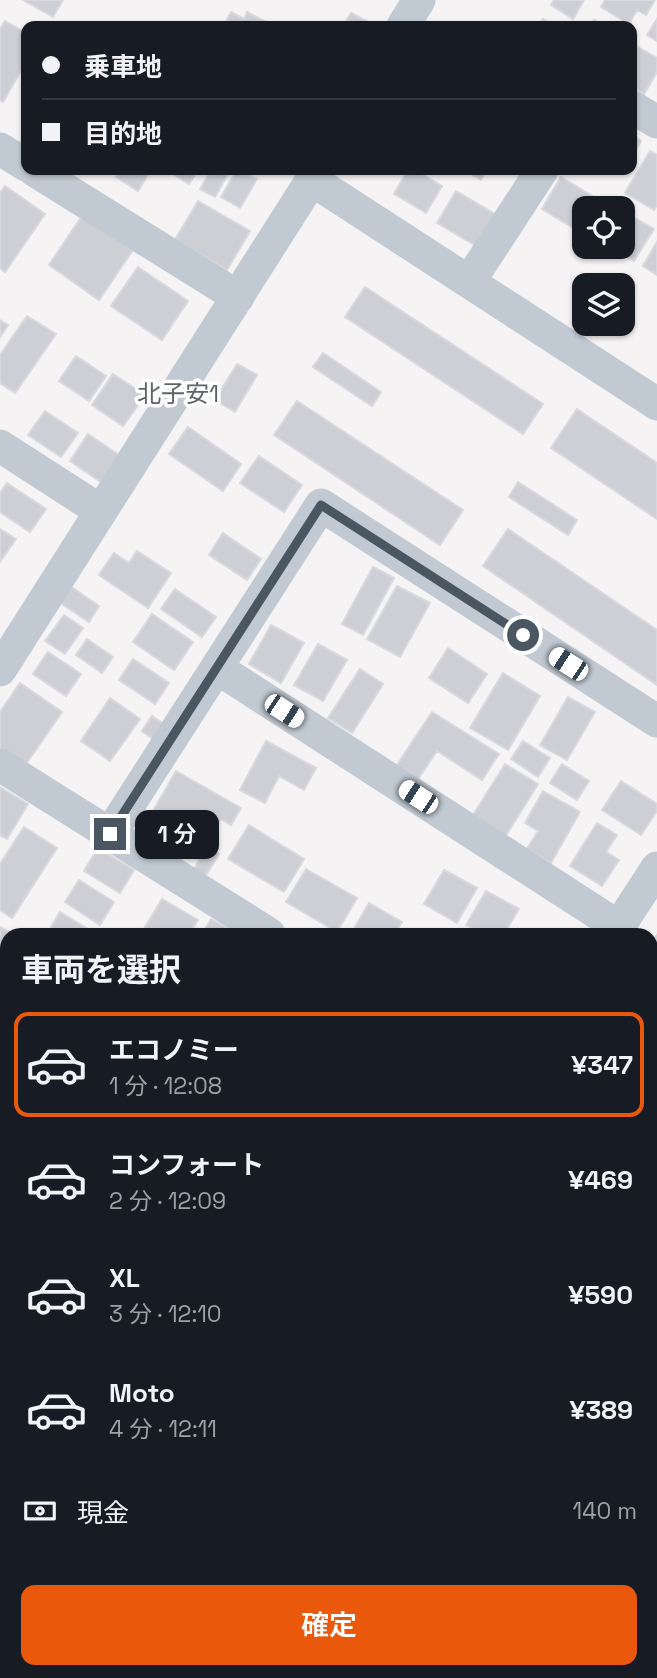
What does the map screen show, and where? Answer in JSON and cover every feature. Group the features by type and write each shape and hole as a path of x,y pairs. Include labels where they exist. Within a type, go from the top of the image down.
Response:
{"street":[{"path":"406,21 419,0"},
{"path":"637,110 657,122"},
{"path":"0,149 21,162"},
{"path":"42,175 238,297"},
{"path":"0,670 315,175 469,282 657,404"},
{"path":"469,282 539,175"},
{"path":"0,446 101,511"},
{"path":"110,834 321,505 657,721"},
{"path":"217,668 611,928"},
{"path":"0,765 259,928"},
{"path":"618,928 657,868"}],"building":[{"path":"23,0 63,0 53,17"},
{"path":"554,0 584,0 573,19 551,5"},
{"path":"605,0 655,0 646,15 637,10 631,21 624,21 601,7"},
{"path":"231,12 244,19 247,12 264,21 226,21"},
{"path":"351,13 366,21 346,21"},
{"path":"657,19 657,41 647,35"},
{"path":"5,21 21,30 21,71 3,102 0,100 0,29"},
{"path":"637,47 657,58 657,72 644,94 637,89"},
{"path":"650,151 657,155 657,205 654,210 635,199 635,196 625,193"},
{"path":"117,175 148,175 138,191 116,177"},
{"path":"175,175 195,175 189,184"},
{"path":"208,175 227,175 215,197 200,189"},
{"path":"234,175 248,175 257,179 240,208 221,197"},
{"path":"405,175 423,175 442,186 426,213 394,194"},
{"path":"561,177 592,196 572,196 572,227 542,209"},
{"path":"5,186 45,214 5,272 0,268 0,193"},
{"path":"456,191 495,214 476,246 437,223"},
{"path":"198,201 250,231 227,270 175,240"},
{"path":"82,216 133,250 99,300 49,265"},
{"path":"635,218 654,229 634,261 631,259 635,259"},
{"path":"657,242 657,275 643,266"},
{"path":"138,267 188,301 162,340 111,306"},
{"path":"365,287 543,404 523,434 345,317"},
{"path":"27,316 56,334 15,393 0,383 0,355"},
{"path":"0,320 8,325 0,337"},
{"path":"323,353 381,392 372,406 313,367"},
{"path":"76,356 106,376 89,401 59,381"},
{"path":"237,364 257,375 235,412 215,400"},
{"path":"113,374 145,395 123,426 92,405"},
{"path":"297,401 463,510 440,545 274,435"},
{"path":"577,409 657,463 657,519 551,448"},
{"path":"45,411 78,433 61,457 28,435"},
{"path":"188,427 241,464 223,491 169,454"},
{"path":"88,434 119,455 101,482 70,461"},
{"path":"259,456 302,485 284,512 240,483"},
{"path":"518,482 577,520 568,535 509,497"},
{"path":"7,483 46,509 30,532 0,512 0,493"},
{"path":"0,529 16,539 0,562"},
{"path":"508,529 657,630 657,685 483,566"},
{"path":"223,533 261,559 247,580 209,555"},
{"path":"137,551 171,573 148,608 99,575 114,553 129,563"},
{"path":"373,567 394,578 363,635 342,624"},
{"path":"70,586 99,606 89,622 59,602"},
{"path":"397,586 430,603 400,657 367,639"},
{"path":"175,589 216,617 202,637 161,609"},
{"path":"152,614 193,642 174,670 133,642"},
{"path":"64,615 83,628 65,654 45,641"},
{"path":"271,625 304,643 281,683 249,664"},
{"path":"87,639 113,657 102,673 76,655"},
{"path":"318,644 347,660 323,701 294,685"},
{"path":"448,648 487,674 468,703 429,678"},
{"path":"48,652 81,674 66,696 33,674"},
{"path":"133,659 169,683 155,704 119,680"},
{"path":"360,669 383,684 352,733 328,718"},
{"path":"503,673 540,696 508,750 470,728"},
{"path":"20,683 62,712 24,767 0,751 0,712"},
{"path":"568,697 595,712 567,760 540,745"},
{"path":"110,698 140,719 110,761 81,741"},
{"path":"432,712 499,754 482,780 437,751 418,779 397,765"},
{"path":"152,716 172,729 161,745 142,731"},
{"path":"266,741 316,768 304,790 279,776 265,803 240,790"},
{"path":"523,741 550,758 538,777 511,759"},
{"path":"505,764 538,784 503,840 470,820"},
{"path":"562,764 589,781 577,800 550,783"},
{"path":"176,771 241,808 231,825 221,819 208,842 153,811"},
{"path":"621,781 657,804 657,811 641,835 602,810"},
{"path":"0,787 28,804 7,839 0,835"},
{"path":"543,791 580,812 551,863 527,849 538,831 525,823"},
{"path":"597,823 617,835 606,852 619,860 602,886 570,866"},
{"path":"249,825 304,859 284,892 228,859"},
{"path":"24,827 57,848 12,918 0,910 0,864"},
{"path":"207,847 219,854 204,878 193,871"},
{"path":"98,848 134,870 120,893 84,871"},
{"path":"306,869 357,898 339,928 330,928 286,902"},
{"path":"444,870 477,888 457,923 424,904"},
{"path":"79,880 114,902 100,925 65,902"},
{"path":"486,891 519,909 508,928 472,928 466,925"},
{"path":"162,899 198,920 193,928 144,928"},
{"path":"369,903 402,922 398,928 354,928"},
{"path":"60,912 86,928 51,928"},
{"path":"211,919 227,928 206,928"}],"district":[{"name":"北子安1","path":"178,393"}],"route":[{"path":"110,834 321,505 523,635"}]}
